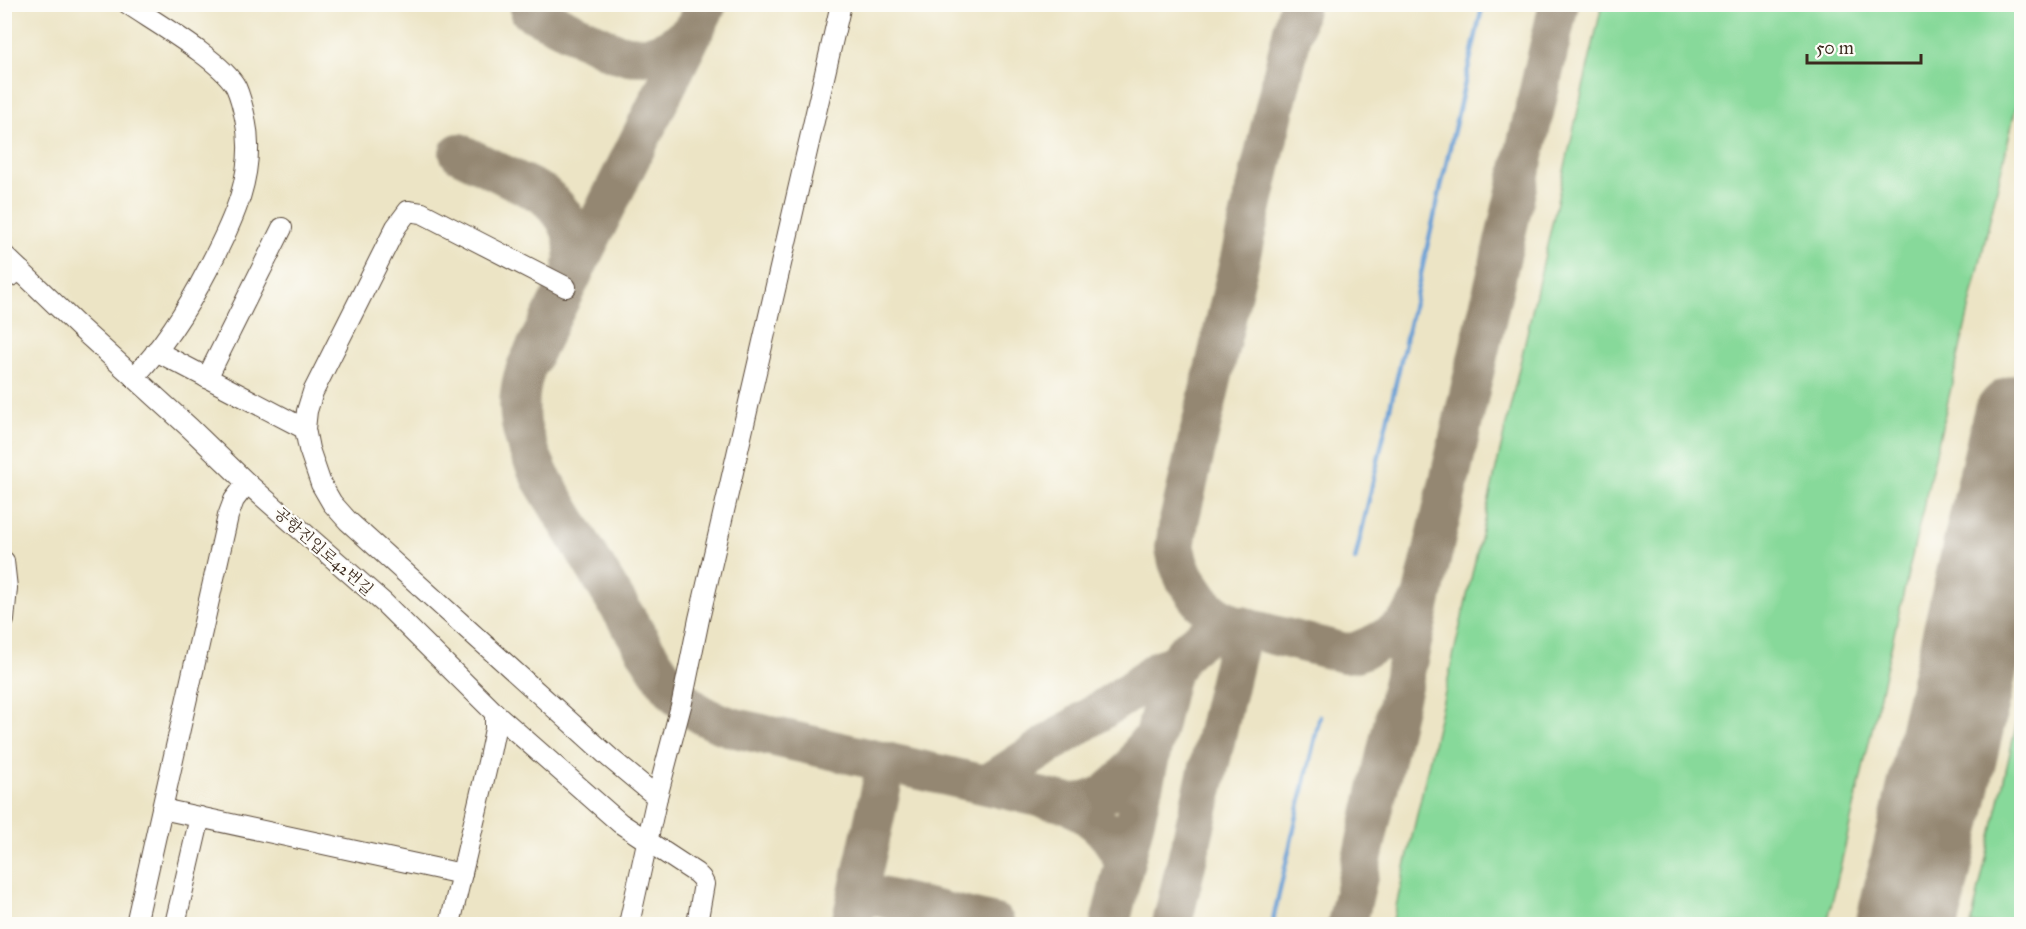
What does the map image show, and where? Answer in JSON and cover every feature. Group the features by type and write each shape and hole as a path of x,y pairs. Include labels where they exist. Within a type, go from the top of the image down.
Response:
{"street":[{"path":"128,4 219,67 236,87 249,135 246,178 237,212 198,289 173,329 134,377"},
{"path":"629,924 841,4"},
{"path":"566,286 422,213 408,211 396,227 313,392 304,429 321,484 332,503 348,521 610,758 657,797"},
{"path":"207,378 282,228"},
{"name":"공항진입로42번길","path":"4,255 13,275 79,327 247,483 384,603 495,713 620,824 701,878 704,884 697,924"},
{"path":"156,351 304,429"},
{"path":"136,924 228,516 234,500 247,483"},
{"path":"4,561 7,588 4,620"},
{"path":"450,924 489,758 495,729 495,713"},
{"path":"162,809 462,874"},
{"path":"175,924 200,817"}],"green space":[{"path":"1602,5 2021,5 2021,85 1827,924 1392,924"},
{"path":"2021,704 2021,924 1971,924"}],"waterway":[{"path":"1355,560 1483,4"},
{"path":"1272,924 1320,716"}],"taxiway":[{"path":"707,4 526,368 519,398 519,411 524,437 541,478 653,662 676,694 694,710 731,727 1070,804"},
{"path":"1299,4 1179,521 1175,548 1184,577 1201,602 1211,611 1234,625 1345,653 1356,652 1375,644 1401,629 1420,602"},
{"path":"1347,924 1559,4"},
{"path":"530,11 614,52 626,55 658,53 677,43 695,28"},
{"path":"459,153 543,194 560,211 573,240 571,275"},
{"path":"1110,924 1169,677 1180,658 1195,643 1213,632 1234,625"},
{"path":"1172,924 1242,626"},
{"path":"988,784 1126,694 1160,669 1176,664"},
{"path":"1124,863 1115,844 1103,829 1070,804 1095,799 1106,793 1132,768 1145,746"},
{"path":"851,924 887,762"},
{"path":"859,892 995,924"}],"runway":[{"path":"1907,924 2022,425"}]}
